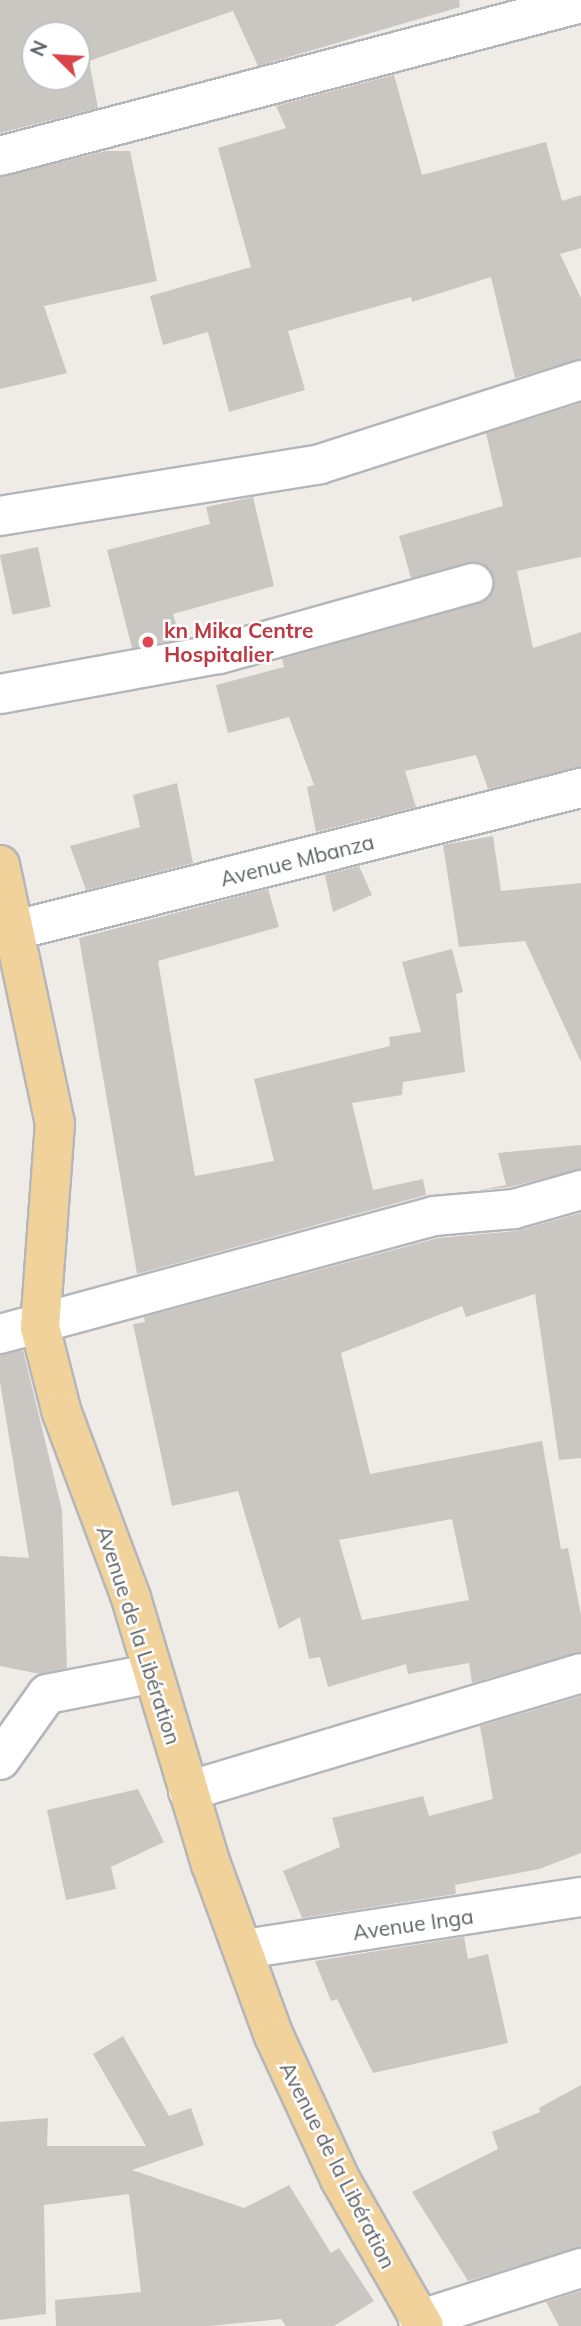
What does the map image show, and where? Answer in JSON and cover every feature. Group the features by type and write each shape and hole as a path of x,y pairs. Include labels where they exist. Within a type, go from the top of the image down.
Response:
{"highway":[{"name":"Avenue de la Libération","path":"0,865 7,933 55,1123 40,1327 62,1413 131,1598 150,1674 188,1791 274,2036 340,2179 421,2323"}],"street":[{"path":"0,156 581,3"},
{"path":"0,516 320,464 581,380"},
{"path":"0,694 219,653 472,583"},
{"name":"Avenue Mbanza","path":"7,933 581,788"},
{"path":"0,1335 40,1327 434,1216 514,1209 581,1190"},
{"path":"188,1791 581,1673"},
{"path":"0,1760 47,1694 150,1674"},
{"name":"Avenue Inga","path":"244,1949 581,1897"},
{"path":"421,2323 581,2268"}],"building":[{"path":"0,0 459,0 460,7 258,66 233,11 91,60 91,21 21,21 21,91 91,91 91,71 98,108 0,133"},
{"path":"394,75 422,175 546,142 562,201 581,195 581,248 560,254 581,298 581,359 515,378 491,277 412,302 411,297 288,331 305,390 229,412 208,332 163,345 150,296 251,267 218,148 286,128 276,106"},
{"path":"106,151 130,151 157,281 44,306 67,373 0,389 0,177"},
{"path":"581,403 581,557 517,571 533,648 581,632 581,767 488,789 476,755 405,771 416,807 316,832 307,787 314,785 289,717 228,733 216,685 284,667 282,659 488,599 494,578 479,562 411,578 399,536 503,506 486,433"},
{"path":"253,497 274,586 173,614 180,639 132,648 107,550 210,524 206,507"},
{"path":"38,547 51,607 13,615 0,555"},
{"path":"177,783 193,863 86,890 70,846 140,827 133,795"},
{"path":"493,836 501,891 581,883 581,1062 525,941 459,947 443,845"},
{"path":"359,866 372,895 333,912 325,875"},
{"path":"268,889 279,927 158,961 195,1176 274,1161 254,1079 390,1046 389,1037 421,1032 402,962 452,949 463,992 456,994 465,1072 403,1082 402,1095 352,1103 373,1190 423,1179 426,1195 137,1274 79,938"},
{"path":"581,1145 581,1169 510,1187 479,1190 506,1185 498,1153"},
{"path":"581,1213 581,1458 559,1460 535,1294 466,1317 462,1306 341,1353 370,1474 542,1441 561,1549 568,1548 581,1615 581,1652 472,1683 469,1663 408,1674 406,1664 328,1687 320,1657 309,1659 300,1617 279,1629 238,1491 172,1506 133,1324 145,1322 144,1317 438,1238 516,1231","holes":["452,1519 469,1600 362,1620 339,1540"]},
{"path":"23,1350 62,1510 67,1668 40,1674 0,1666 0,1556 29,1558 0,1382 0,1355"},
{"path":"581,1696 581,1853 539,1869 455,1885 456,1894 302,1918 283,1871 340,1847 332,1818 423,1796 429,1816 493,1799 480,1726"},
{"path":"138,1789 164,1842 111,1867 116,1889 66,1900 47,1810"},
{"path":"464,1937 468,1959 488,1954 508,2043 373,2073 337,1999 331,2001 315,1961"},
{"path":"123,2036 169,2116 191,2108 204,2145 132,2170 244,2208 289,2185 331,2253 339,2248 374,2301 334,2326 286,2326 281,2319 209,2326 56,2326 55,2300 141,2292 129,2194 44,2205 46,2314 0,2320 0,2122 48,2118 47,2146 146,2146 93,2054"},
{"path":"581,2085 581,2247 468,2281 412,2192 498,2149 492,2132 540,2112 539,2108"},
{"path":"581,2291 581,2326 559,2326 546,2302"}],"place":[{"name":"kn Mika Centre Hospitalier","path":"148,642"}]}
